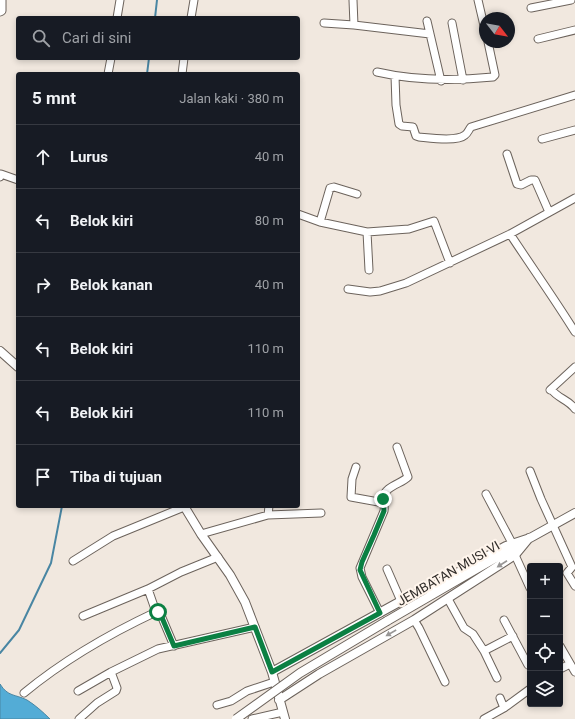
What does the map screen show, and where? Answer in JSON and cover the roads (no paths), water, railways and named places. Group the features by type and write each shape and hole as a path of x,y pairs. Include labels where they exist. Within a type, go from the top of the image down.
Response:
{"street":[{"path":"0,12 2,11 2,0"},
{"path":"117,16 120,0"},
{"path":"191,16 194,0"},
{"path":"353,0 354,24"},
{"path":"478,0 481,12"},
{"path":"531,8 571,0"},
{"path":"427,21 441,80"},
{"path":"324,23 354,24 430,34"},
{"path":"452,23 463,80"},
{"path":"538,39 575,30"},
{"path":"377,72 395,76 441,80 463,80 494,76 489,48"},
{"path":"108,72 111,60"},
{"path":"182,72 184,60"},
{"path":"395,76 396,105 399,124 402,126 414,127 416,136 419,138 462,137 466,135 471,127 575,95"},
{"path":"542,139 575,130"},
{"path":"506,154 517,184 521,185 534,180 549,212"},
{"path":"0,177 1,174 16,179"},
{"path":"320,222 330,188 334,187 357,194"},
{"path":"348,289 370,292 380,291 406,283 510,234 575,198"},
{"path":"300,215 320,222 366,232 409,229 434,221 450,263"},
{"path":"366,232 369,270"},
{"path":"510,234 548,292 562,310 575,332"},
{"path":"0,351 16,365"},
{"path":"575,367 550,390 559,398 569,402 575,409"},
{"path":"380,613 360,570 384,511 383,499 388,489 408,477 397,447"},
{"path":"356,467 352,479 351,497 384,503"},
{"path":"530,471 572,567 567,573 575,586"},
{"path":"486,494 512,543"},
{"path":"72,561 113,536 179,508"},
{"path":"185,508 239,590 272,672 284,716 252,719"},
{"path":"268,514 269,508"},
{"path":"201,534 268,514 321,513"},
{"path":"272,672 401,601 437,584 512,543 530,538 575,513"},
{"path":"279,700 319,674 448,599 515,555 530,538"},
{"name":"JEMBATAN MUSI VI","path":"236,719 300,673 530,538"},
{"path":"515,555 527,581"},
{"path":"83,616 148,589 181,572 218,557"},
{"path":"387,569 401,601"},
{"path":"148,589 156,612 160,613 174,646"},
{"path":"448,599 464,628 473,634 484,651 497,678"},
{"path":"24,693 51,672 87,648 123,627 156,612"},
{"path":"414,620 445,682"},
{"path":"504,620 527,663"},
{"path":"78,691 111,672 158,650 255,627"},
{"path":"484,651 513,636"},
{"path":"563,651 575,672"},
{"path":"563,668 570,664"},
{"path":"79,719 96,702 116,691 117,688 111,672"},
{"path":"217,705 232,701 247,691 274,682"},
{"path":"484,719 504,708 527,691"},
{"path":"500,698 504,708"}],"water":[{"path":"0,684 12,695 30,702 50,719 0,719"}],"waterway":[{"path":"155,16 157,0"},
{"path":"147,72 149,60"},
{"path":"0,653 19,630 51,563 62,508"}]}
